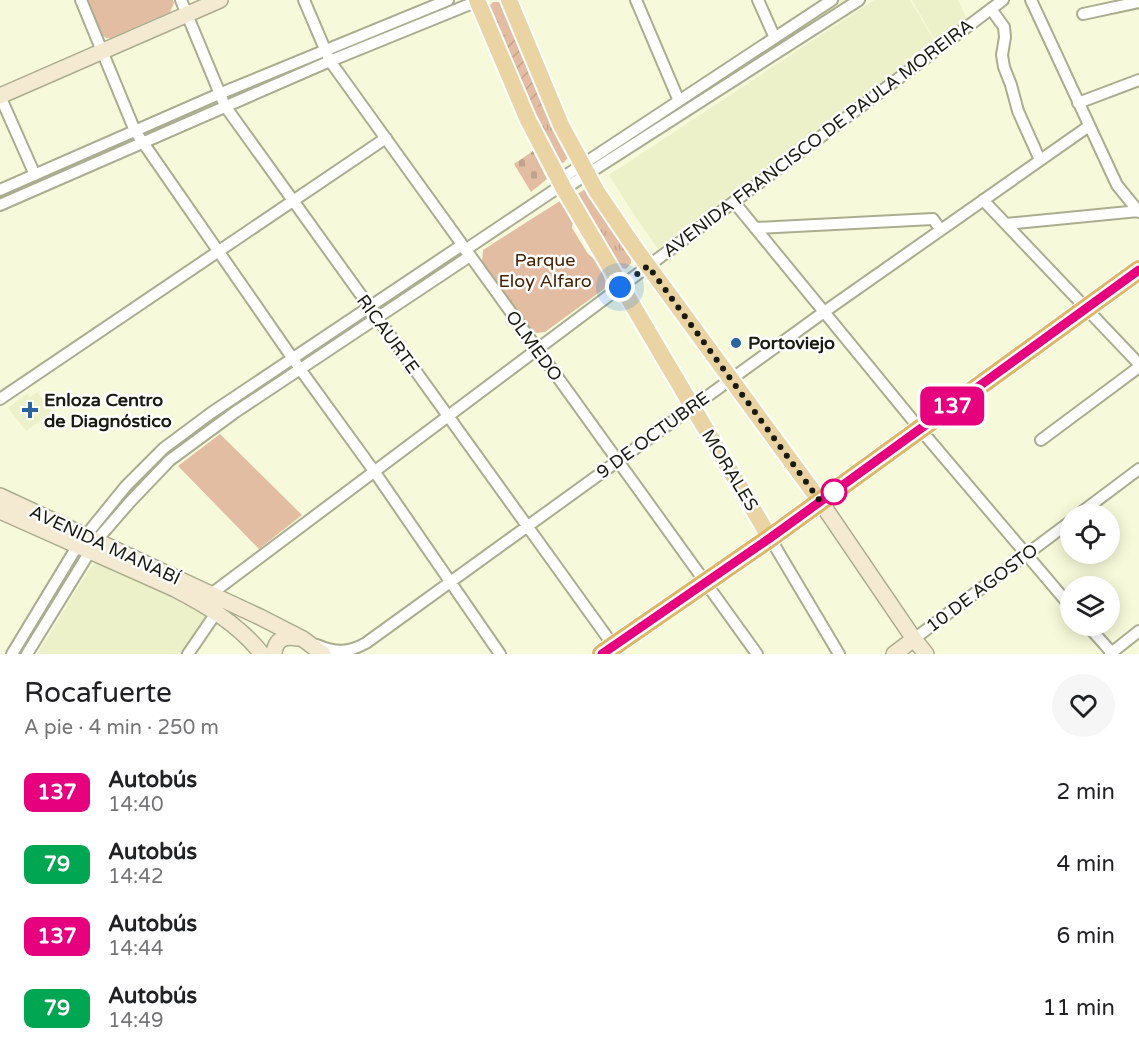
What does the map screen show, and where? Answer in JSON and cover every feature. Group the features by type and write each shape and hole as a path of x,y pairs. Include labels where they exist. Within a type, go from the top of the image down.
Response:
{"highway":[{"path":"611,651 1139,270"}],"main road":[{"path":"0,96 102,51 184,7 220,0"},
{"name":"MORALES","path":"478,0 520,102 562,185 620,287 770,538"},
{"path":"509,0 546,92 584,170 648,266 820,501 926,654"},
{"name":"AVENIDA MANABÍ","path":"0,496 87,543 206,598"},
{"name":"AVENIDA MANABÍ","path":"0,511 87,543"},
{"path":"206,598 216,613 251,641 262,654"},
{"path":"206,598 331,653"},
{"path":"274,654 275,646 281,639 289,636 303,639"},
{"name":"10 DE AGOSTO","path":"894,654 914,639"}],"street":[{"path":"81,0 135,131 500,654"},
{"name":"OLMEDO","path":"304,0 330,61 757,654"},
{"path":"0,190 219,94 448,0"},
{"path":"0,205 225,106 478,0"},
{"path":"636,0 679,101"},
{"path":"758,0 775,38"},
{"path":"27,654 87,543 171,460 211,429 376,317 466,250 584,170 679,101 832,0"},
{"path":"584,170 859,0"},
{"name":"AVENIDA FRANCISCO DE PAULA MOREIRA","path":"206,598 1003,0"},
{"path":"1031,0 1117,184 1139,211"},
{"path":"1083,14 1139,2"},
{"name":"RICAURTE","path":"184,7 225,106 527,526 611,651"},
{"path":"991,9 1004,27 1002,55 1004,67 1017,111 1040,160"},
{"path":"1078,102 1139,80"},
{"path":"0,96 35,175"},
{"name":"9 DE OCTUBRE","path":"364,648 449,582 618,460 940,229 1089,126"},
{"path":"0,399 386,138"},
{"path":"982,200 1139,365 1041,440"},
{"path":"734,202 920,429 1060,594"},
{"path":"1006,224 1139,211"},
{"path":"755,228 933,219 940,229"},
{"path":"12,654 126,486 164,448 211,413 369,307 466,250"},
{"path":"1092,504 1139,469"},
{"name":"10 DE AGOSTO","path":"914,639 1060,529"},
{"name":"MORALES","path":"770,538 839,654"},
{"path":"188,654 216,613"},
{"path":"1096,636 1111,654 1139,631"},
{"path":"331,653 364,648"}],"shaded area":[{"path":"839,0 857,0 607,163 603,155"},
{"path":"874,0 910,0 935,42 658,249 609,175"},
{"path":"912,0 958,0 967,19 936,42"},
{"name":"Enloza Centro de Diagnóstico","path":"37,392 53,412 26,431 8,408 27,394 30,397"},
{"path":"97,561 203,608 207,614 205,620 182,654 37,654 92,565"}],"green space":[{"path":"87,0 173,0 174,3 170,12 111,38 106,38 102,35"},
{"path":"493,2 499,2 504,7 567,154 568,158 563,163 557,162 517,80 488,7"},
{"path":"511,31 542,105 534,109 502,35"},
{"path":"533,151 547,179 531,192 514,164"},
{"path":"584,190 588,192 631,258 631,263 626,269 617,267 577,198 577,194"},
{"name":"Parque Eloy Alfaro","path":"560,201 573,222 572,228 588,254 602,270 605,285 604,289 545,332 537,333 532,331 482,262 483,250"},
{"path":"220,434 302,515 259,549 178,466"}],"bus line":[{"name":"137","path":"602,654 770,538 1139,270"}],"place":[{"name":"Portoviejo","path":"736,343"},
{"name":"Enloza Centro de Diagnóstico","path":"30,410"}],"route":[{"path":"620,287 648,266 820,501 834,492"}]}
